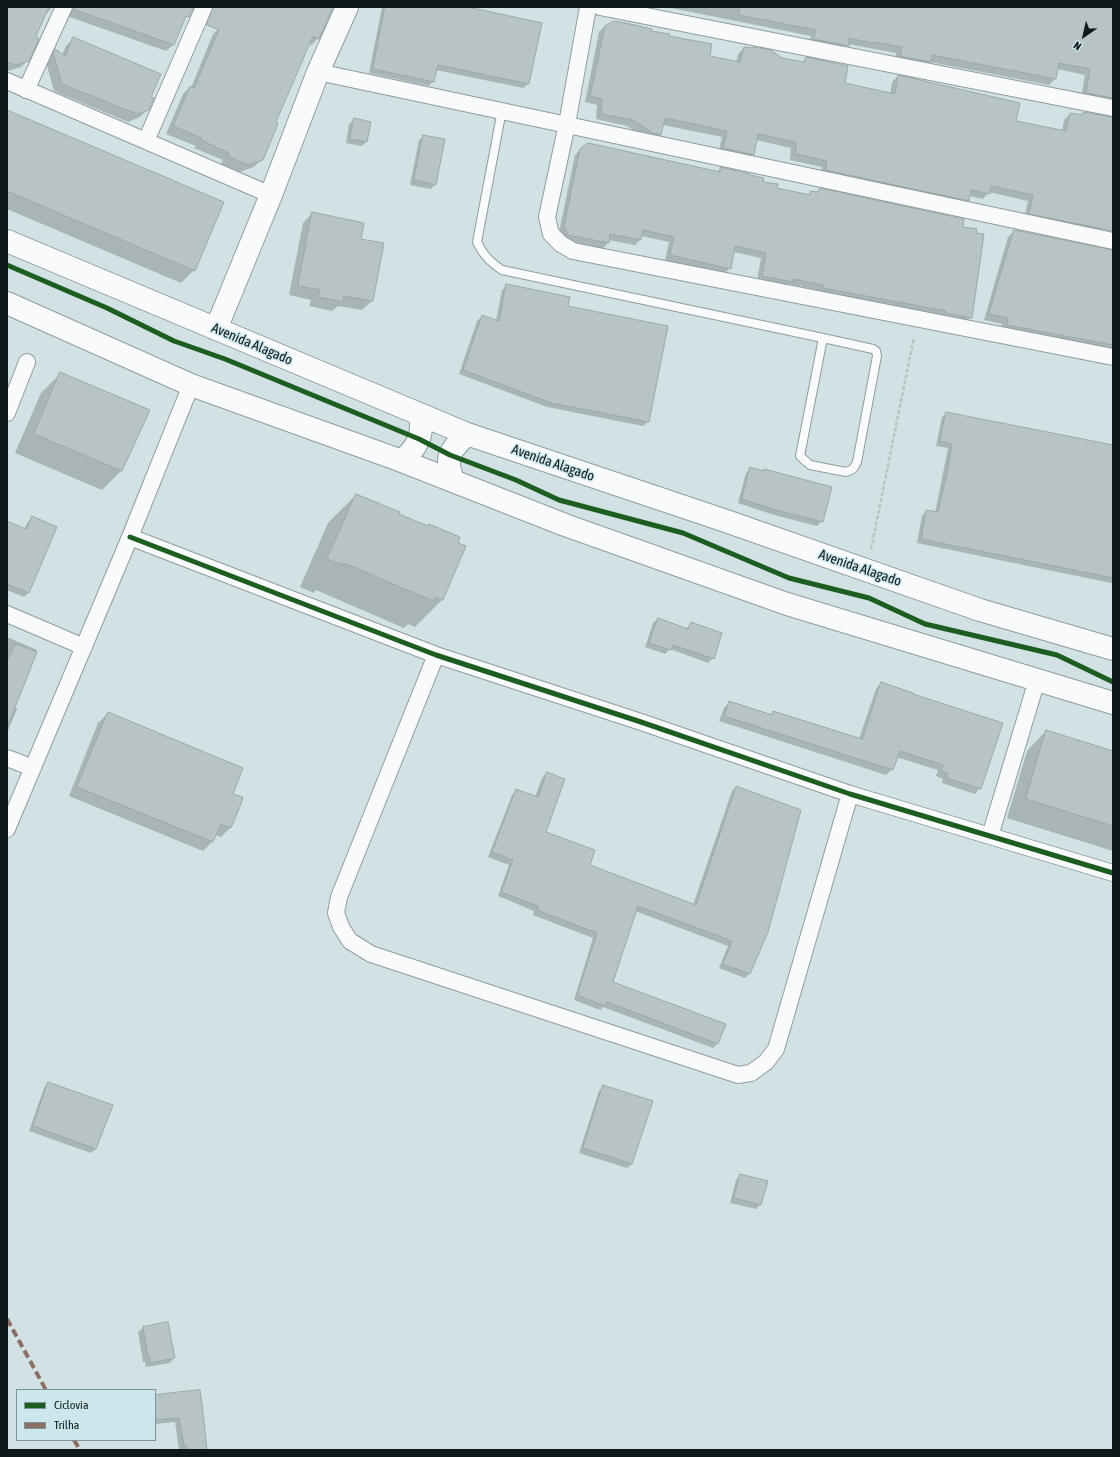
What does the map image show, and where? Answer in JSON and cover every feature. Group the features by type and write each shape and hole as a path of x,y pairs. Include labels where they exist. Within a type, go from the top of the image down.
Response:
{"main road":[{"path":"216,329 271,195 318,72 347,7"},
{"name":"Avenida Alagado","path":"7,241 467,434 723,520 980,610 1113,649"},
{"path":"7,303 191,385 453,480 572,527 787,604 1113,703"},
{"path":"402,461 411,452 419,439 421,426 420,415"},
{"path":"453,480 448,468 448,460 450,454 467,434"}],"street":[{"path":"26,90 64,7"},
{"path":"146,141 204,7"},
{"path":"588,7 568,124 547,217 551,234 561,244 574,251 1113,357"},
{"path":"600,7 1113,108"},
{"path":"318,72 1113,241"},
{"path":"7,81 271,195"},
{"path":"7,413 26,362"},
{"path":"7,829 130,537 191,385"},
{"path":"130,537 436,655 641,722 850,794 1113,873"},
{"path":"7,614 84,646"},
{"path":"436,655 339,897 336,913 341,927 350,941 371,954 738,1075 751,1073 766,1062 776,1049 850,794"},
{"path":"990,836 1037,680"},
{"path":"7,758 33,768"}],"lane":[{"path":"502,110 477,242 483,254 489,261 502,270 824,338 873,349 876,351 877,356 857,462 853,469 846,472 810,465 800,456 824,338"}],"path":[{"path":"867,570 918,318"}],"building":[{"path":"7,7 49,7 36,36 39,39 29,61 15,65 7,62"},
{"path":"73,7 194,7 189,17 186,16 174,45 73,9"},
{"path":"213,7 333,7 319,39 313,36 276,122 278,124 263,160 248,165 228,156 229,153 201,140 202,138 173,126 190,86 194,88 219,30 207,25"},
{"path":"385,7 468,7 542,23 529,84 438,65 434,82 373,69"},
{"path":"740,7 1113,7 1113,98 1086,93 1090,69 1059,63 1056,79 932,55 931,62 900,56 902,47 849,38 849,46 813,39 816,30 739,15"},
{"path":"615,21 652,29 651,31 670,34 669,36 712,44 710,56 740,62 744,47 753,47 771,50 782,58 804,62 806,57 848,66 845,83 895,94 898,75 1020,103 1016,121 1066,131 1070,113 1083,115 1083,112 1113,117 1113,231 1029,214 1033,195 991,186 990,194 971,190 969,201 825,170 827,161 796,154 796,142 758,134 754,155 723,148 727,131 665,118 661,135 653,133 633,120 601,114 602,99 590,96 605,26"},
{"path":"73,37 161,74 151,97 154,98 149,110 137,114 62,84 53,53 55,49 65,56"},
{"path":"7,110 224,202 195,271 7,191"},
{"path":"354,118 371,122 367,142 350,139"},
{"path":"423,135 445,139 436,185 414,180"},
{"path":"588,143 720,172 720,167 750,174 764,178 763,182 778,184 777,188 810,195 810,191 818,192 820,188 964,219 963,227 977,229 976,233 984,234 972,318 945,313 946,311 823,288 823,285 793,279 793,282 762,276 766,253 735,246 731,269 670,255 674,237 643,230 641,240 610,234 609,243 568,235 564,226 580,149"},
{"path":"312,212 364,223 361,239 384,243 373,301 344,296 343,302 318,297 320,290 298,286"},
{"path":"1014,230 1113,250 1113,345 1007,325 1008,318 989,314"},
{"path":"506,284 570,297 568,306 668,326 649,422 551,403 463,370 482,315 499,321"},
{"path":"60,372 150,410 122,471 34,434"},
{"path":"946,412 1113,445 1113,578 921,539 926,510 938,512 947,473 952,444 940,441"},
{"path":"750,467 764,471 764,469 832,487 823,522 779,511 742,499"},
{"path":"356,494 400,512 399,514 428,526 429,524 460,537 458,543 466,546 443,600 435,597 433,601 344,563 343,565 327,559"},
{"path":"32,516 57,527 29,593 7,584 7,521 26,529"},
{"path":"658,618 688,629 691,622 722,633 714,659 673,645 671,650 649,643"},
{"path":"16,644 37,652 7,728 7,661"},
{"path":"881,682 1003,723 981,789 947,778 948,773 941,771 943,765 900,751 893,770 724,716 729,701 772,715 773,711 862,739"},
{"path":"108,712 243,768 233,794 243,797 231,828 221,824 213,842 77,787"},
{"path":"1046,730 1113,751 1113,826 1026,799"},
{"path":"547,772 565,779 546,832 595,850 590,865 696,905 736,786 801,810 768,932 750,974 723,964 732,941 638,906 613,982 726,1024 718,1044 607,1002 605,1006 577,995 597,933 537,910 538,906 501,892 513,860 492,852 516,789 538,797"},
{"path":"48,1082 113,1105 96,1149 33,1126"},
{"path":"603,1085 653,1101 632,1164 583,1148"},
{"path":"740,1174 768,1181 761,1205 734,1198"},
{"path":"168,1322 175,1358 150,1363 143,1327"},
{"path":"200,1390 207,1450 188,1450 186,1445 184,1446 179,1418 156,1420 156,1395"}],"marked path":[{"path":"7,1319 45,1389"},
{"path":"75,1441 80,1450"}],"cycle path":[{"path":"7,265 107,308 174,341 225,359 419,439 450,455 516,480 559,500 683,533 789,578 869,598 925,624 1057,655 1113,682"},
{"path":"130,537 436,655 641,722 850,794 1113,873"}]}
